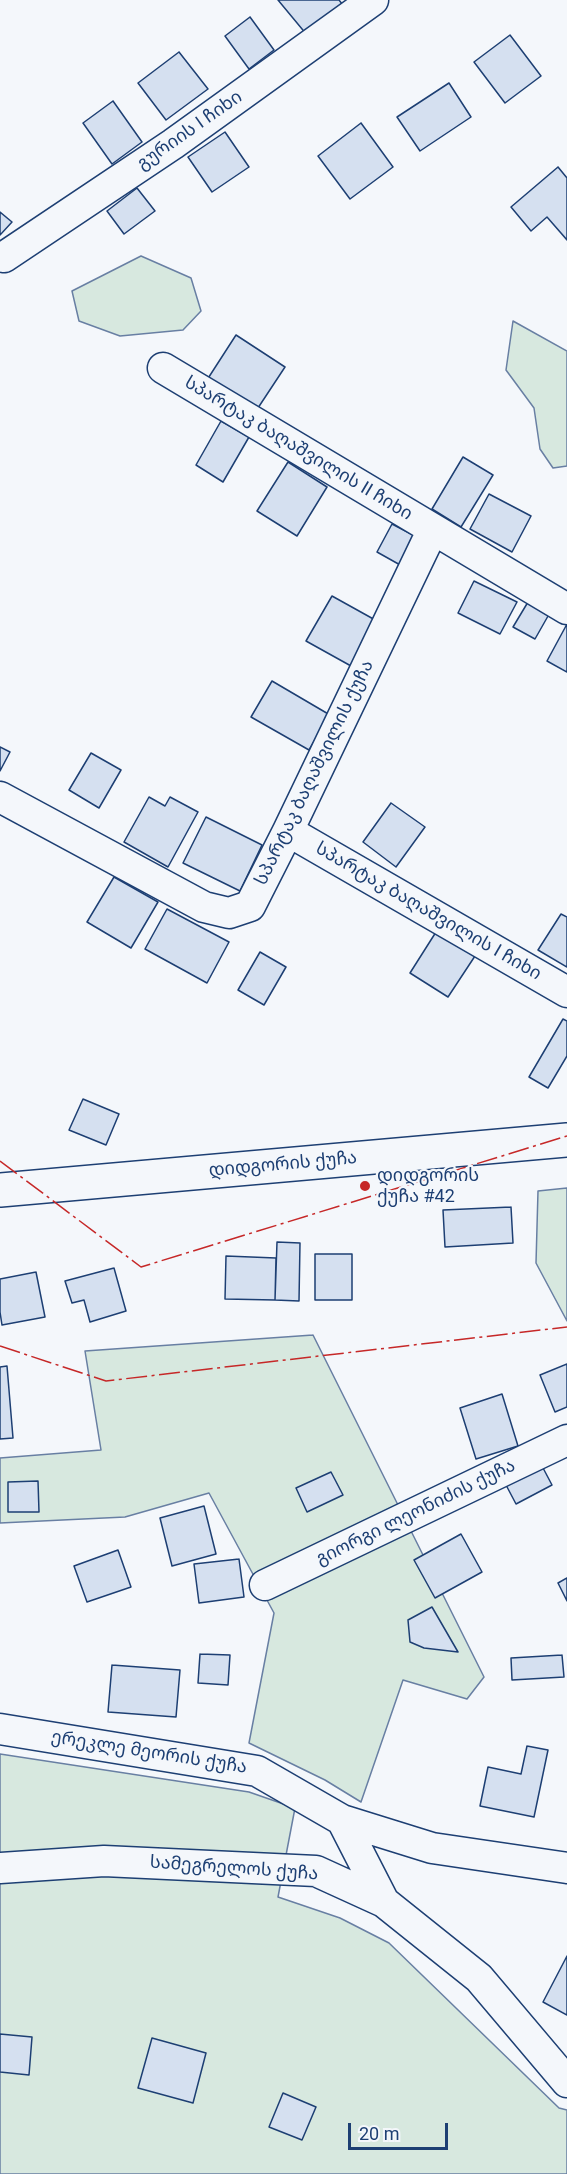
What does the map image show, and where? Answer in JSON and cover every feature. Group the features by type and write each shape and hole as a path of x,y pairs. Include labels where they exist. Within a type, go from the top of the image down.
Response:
{"highway":[{"name":"დიდგორის ქუჩა","path":"0,1190 567,1140"}],"street":[{"name":"გურიის I ჩიხი","path":"4,257 173,144 373,0"},
{"name":"სპარტაკ ბაღაშვილის II ჩიხი","path":"163,368 433,529"},
{"path":"433,529 567,609"},
{"name":"სპარტაკ ბაღაშვილის ქუჩა","path":"0,797 204,907 229,913 250,906 433,529"},
{"name":"სპარტაკ ბაღაშვილის I ჩიხი","path":"288,831 567,993"},
{"name":"გიორგი ლეონიძის ქუჩა","path":"265,1585 567,1440"},
{"name":"ერეკლე მეორის ქუჩა","path":"0,1729 257,1771 342,1820 432,1848 567,1868"},
{"path":"342,1820 384,1902"},
{"name":"სამეგრელოს ქუჩა","path":"0,1868 104,1861 316,1872 384,1902 479,1978 567,2082"}],"shaded area":[{"path":"141,256 191,278 201,311 183,330 120,336 79,321 72,291"},
{"path":"513,321 567,351 567,466 553,468 540,449 534,408 506,370"},
{"path":"567,1188 567,1321 536,1263 538,1191"},
{"path":"313,1335 484,1677 467,1699 403,1680 361,1802 325,1780 249,1743 274,1613 209,1493 125,1517 0,1523 0,1458 101,1450 85,1351"},
{"path":"0,1754 249,1792 295,1808 278,1897 340,1918 389,1943 559,2108 567,2110 567,2174 0,2174"}],"building":[{"path":"278,0 339,0 343,5 307,35"},
{"path":"250,17 274,50 249,69 225,36"},
{"path":"510,35 541,76 505,103 474,62"},
{"path":"179,52 208,89 166,120 138,83"},
{"path":"449,83 471,117 420,151 397,117"},
{"path":"113,101 142,142 112,164 83,123"},
{"path":"361,123 393,167 350,199 318,156"},
{"path":"225,132 249,167 212,192 188,157"},
{"path":"558,167 567,178 567,240 547,217 531,231 511,207"},
{"path":"137,188 155,211 124,234 107,211"},
{"path":"0,212 12,222 0,235"},
{"path":"236,335 285,367 254,414 205,383"},
{"path":"221,421 249,437 223,482 196,465"},
{"path":"463,457 493,475 461,527 432,509"},
{"path":"288,462 327,487 297,536 257,511"},
{"path":"489,494 531,516 512,552 470,529"},
{"path":"392,524 417,537 402,566 377,552"},
{"path":"474,581 517,602 500,634 458,613"},
{"path":"332,596 377,621 351,666 306,641"},
{"path":"531,597 552,609 535,639 513,627"},
{"path":"567,624 567,672 547,661"},
{"path":"272,681 330,715 309,750 251,717"},
{"path":"0,747 10,752 0,771"},
{"path":"91,753 121,770 99,808 69,790"},
{"path":"149,797 165,806 170,797 198,812 168,867 124,842"},
{"path":"391,803 425,827 396,867 363,842"},
{"path":"206,817 262,845 240,891 183,863"},
{"path":"114,877 158,902 131,948 87,922"},
{"path":"167,909 229,942 207,983 145,949"},
{"path":"561,914 567,917 567,967 538,950"},
{"path":"436,932 475,956 448,997 410,973"},
{"path":"260,952 286,967 264,1005 238,990"},
{"path":"563,1019 567,1021 567,1056 548,1088 529,1077"},
{"path":"83,1099 119,1114 106,1145 69,1130"},
{"path":"511,1207 513,1243 445,1247 443,1210"},
{"path":"277,1242 300,1243 299,1301 275,1300"},
{"path":"315,1254 352,1254 352,1300 315,1300"},
{"path":"226,1256 276,1258 275,1300 225,1299"},
{"path":"114,1268 126,1311 90,1322 84,1300 72,1303 65,1281"},
{"path":"36,1272 45,1317 2,1325 0,1279"},
{"path":"567,1364 567,1407 555,1412 540,1375"},
{"path":"7,1366 13,1438 0,1439 0,1367"},
{"path":"502,1394 518,1446 476,1459 460,1408"},
{"path":"542,1466 552,1485 516,1504 506,1485"},
{"path":"331,1472 343,1495 307,1512 296,1488"},
{"path":"38,1481 39,1512 8,1512 8,1482"},
{"path":"204,1506 216,1554 172,1566 160,1518"},
{"path":"461,1534 482,1572 435,1598 414,1560"},
{"path":"118,1550 131,1587 87,1602 74,1566"},
{"path":"239,1559 244,1597 199,1603 194,1564"},
{"path":"567,1578 567,1601 558,1583"},
{"path":"432,1607 458,1652 424,1648 410,1642 408,1620"},
{"path":"200,1654 230,1655 228,1685 198,1683"},
{"path":"562,1655 564,1677 512,1680 511,1658"},
{"path":"112,1665 180,1670 176,1717 108,1712"},
{"path":"527,1746 548,1750 534,1817 480,1806 488,1767 521,1774"},
{"path":"567,1956 567,2015 543,2002"},
{"path":"0,2034 32,2037 29,2075 0,2072"},
{"path":"152,2038 206,2053 193,2103 138,2088"},
{"path":"283,2093 316,2107 302,2140 269,2127"}],"power":[{"path":"0,1161 141,1267 567,1136"},
{"path":"0,1346 106,1381 567,1327"}],"place":[{"name":"დიდგორის ქუჩა #42","path":"365,1186"}]}
